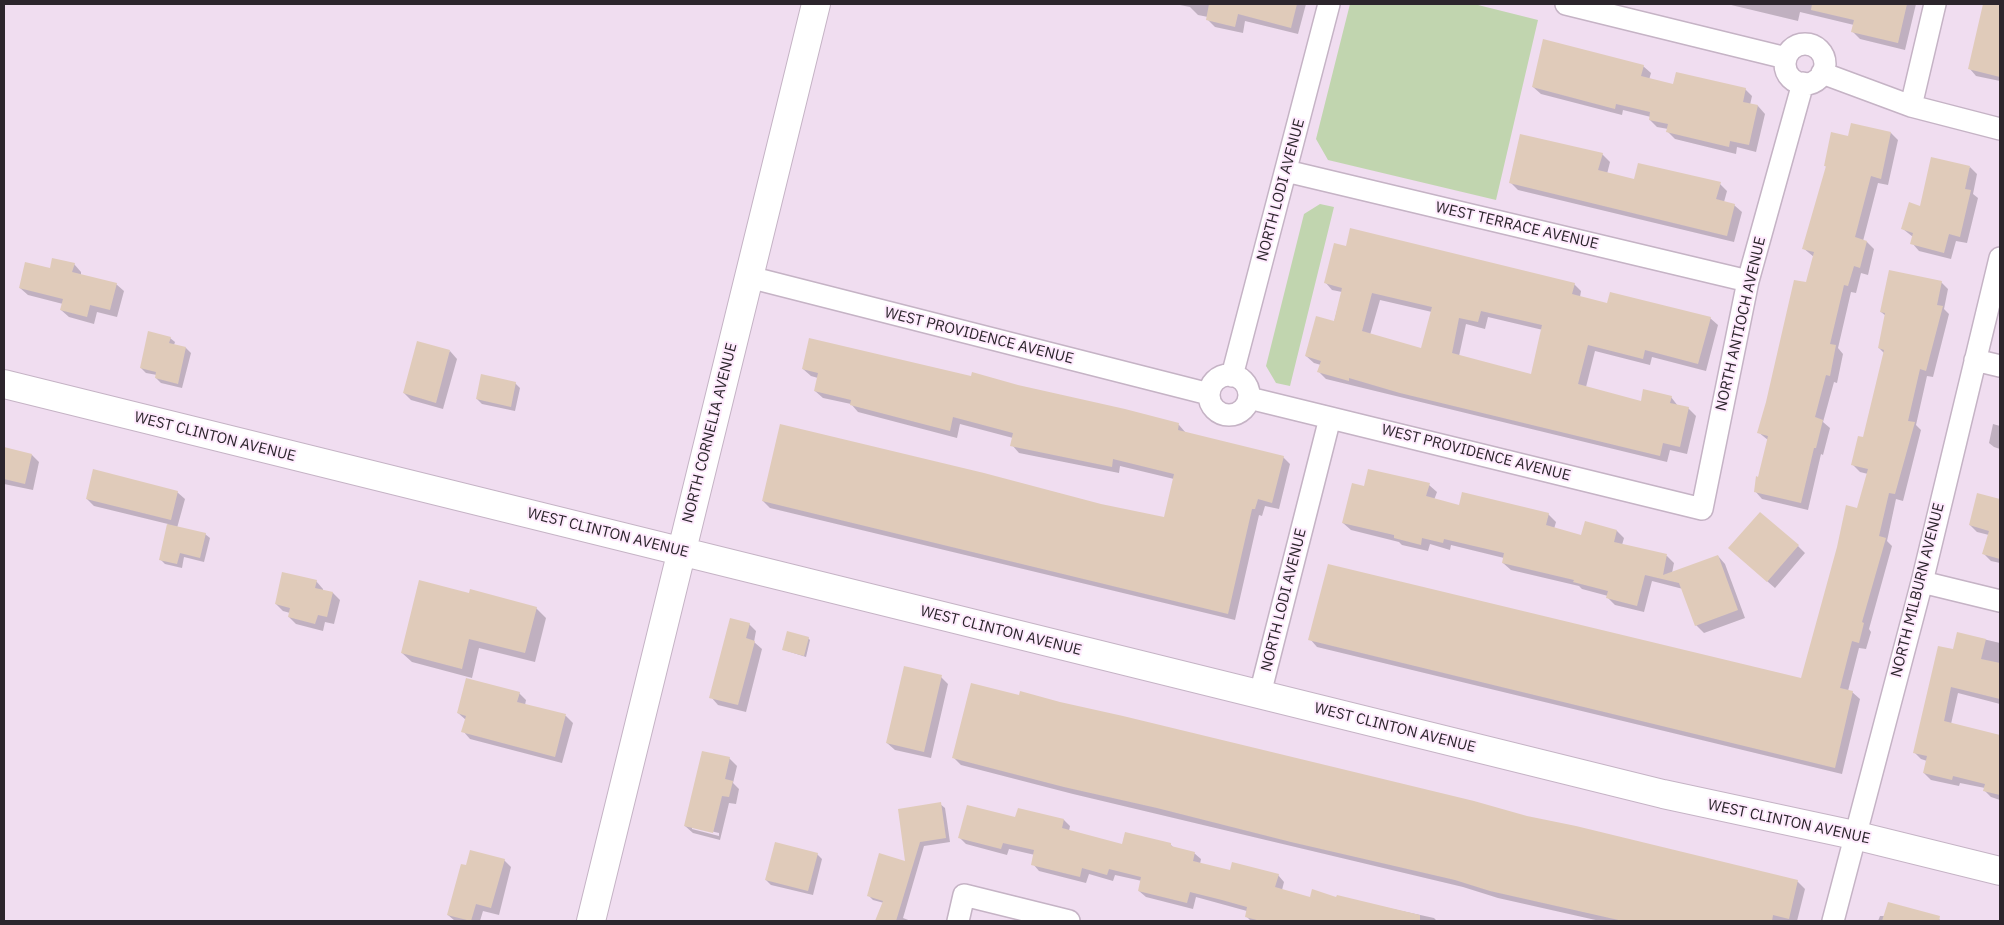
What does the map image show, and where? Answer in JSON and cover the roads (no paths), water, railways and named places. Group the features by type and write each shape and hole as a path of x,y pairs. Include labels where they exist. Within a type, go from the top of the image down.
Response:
{"main road":[{"name":"NORTH CORNELIA AVENUE","path":"591,921 816,4"},
{"name":"WEST CLINTON AVENUE","path":"4,384 1663,794 1854,835 2000,871"}],"street":[{"name":"NORTH LODI AVENUE","path":"1232,376 1329,4"},
{"path":"1566,4 1786,58"},
{"path":"1911,106 1935,4"},
{"path":"1799,45 1812,45 1822,54 1824,67 1822,73 1814,81 1803,83 1792,79 1788,75 1785,64 1789,52 1799,45"},
{"path":"1822,73 1911,106 2000,129"},
{"name":"NORTH ANTIOCH AVENUE","path":"1702,509 1748,281 1803,83"},
{"name":"WEST TERRACE AVENUE","path":"1286,171 1748,281"},
{"name":"NORTH MILBURN AVENUE","path":"1833,921 1854,835 1922,582 2000,258"},
{"name":"WEST PROVIDENCE AVENUE","path":"748,277 1210,394"},
{"path":"1975,360 2000,366"},
{"path":"1226,376 1232,376 1238,378 1247,386 1249,398 1243,410 1238,414 1224,414 1213,407 1210,394 1215,382 1226,376"},
{"name":"WEST PROVIDENCE AVENUE","path":"1249,398 1702,509"},
{"name":"NORTH LODI AVENUE","path":"1260,694 1330,418"},
{"path":"1922,582 2000,601"},
{"path":"958,921 964,895 1069,921"}]}
